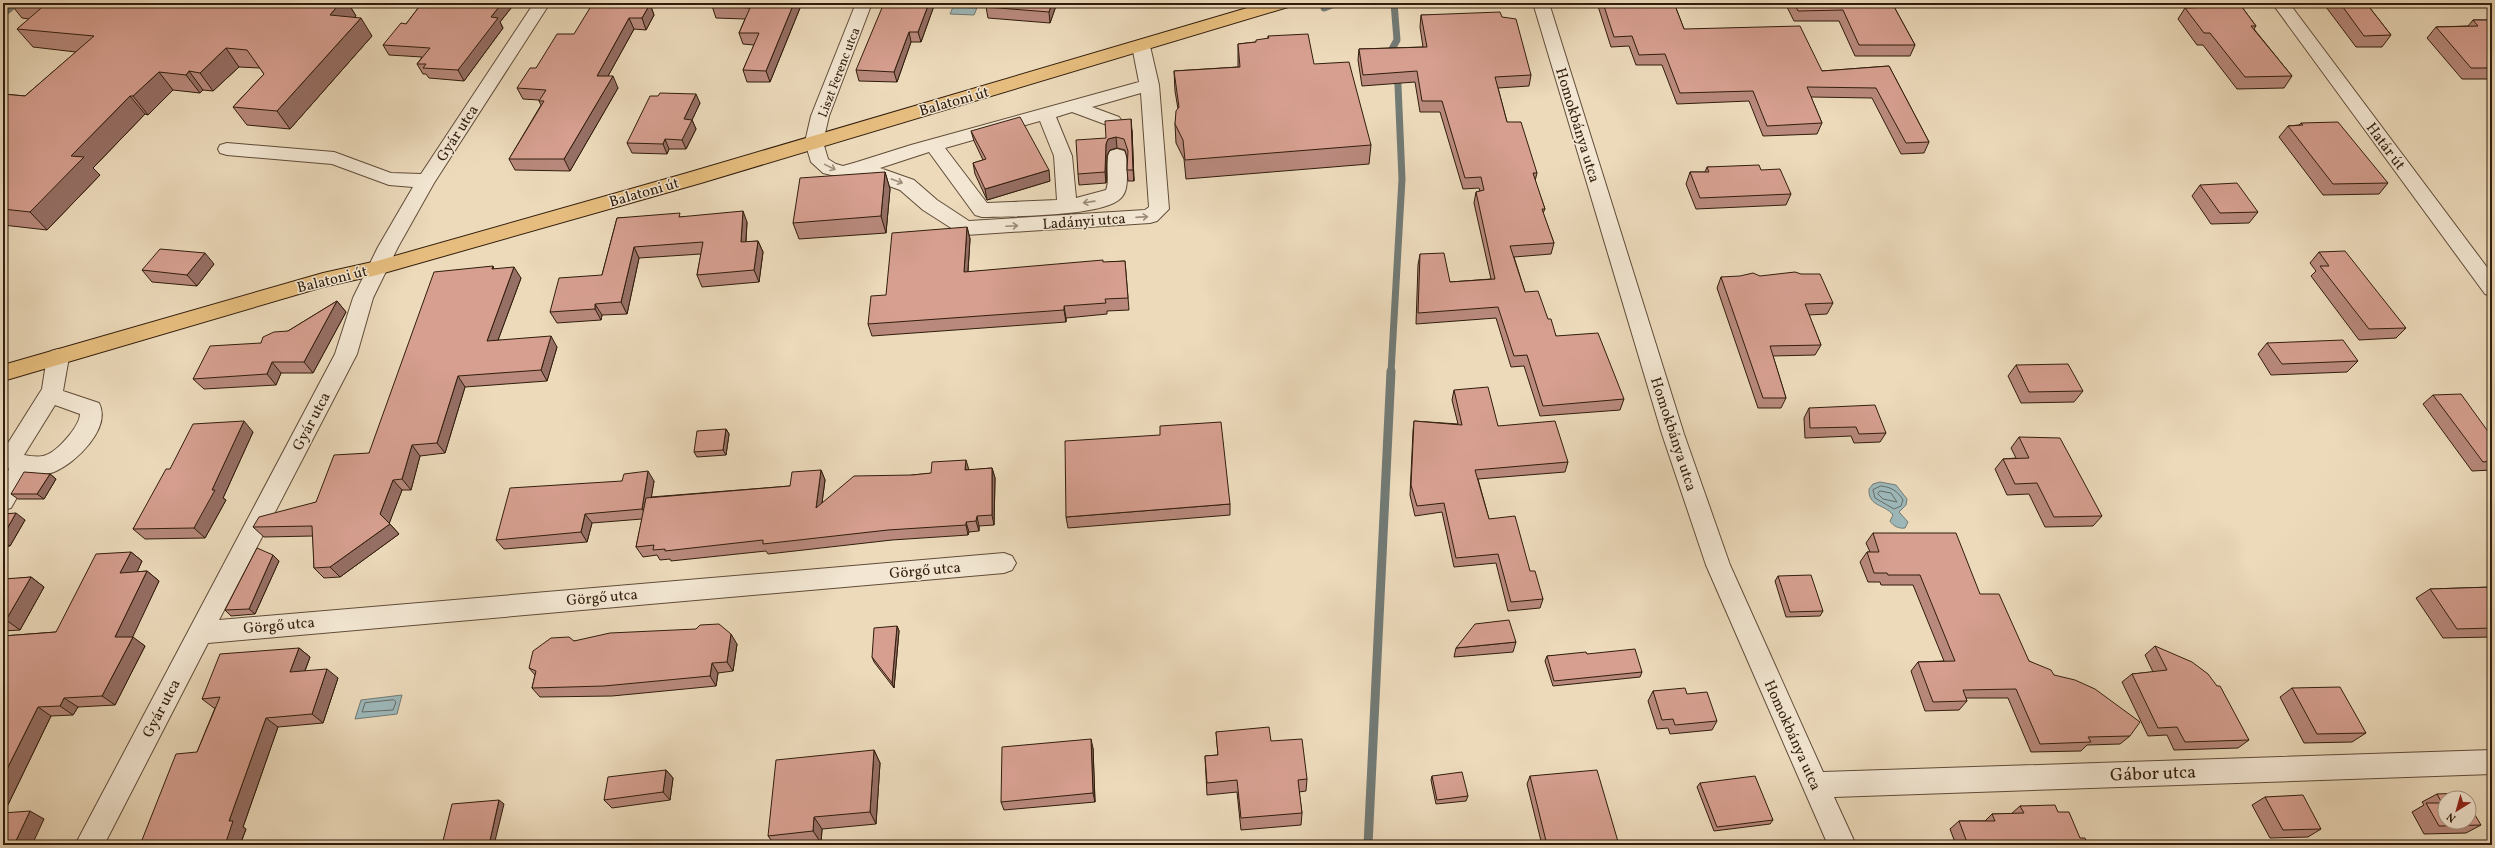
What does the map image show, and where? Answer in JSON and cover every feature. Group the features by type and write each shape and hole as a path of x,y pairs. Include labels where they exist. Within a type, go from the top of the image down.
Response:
{"main road":[{"name":"Balatoni út","path":"3,373 323,280 377,268 694,178 1282,3"}],"street":[{"name":"Gyár utca","path":"89,845 346,354 363,298 377,268 426,181 542,3"},
{"name":"Liszt Ferenc utca","path":"814,142 820,116 864,3"},
{"name":"Határ út","path":"2280,3 2492,289"},
{"name":"Homokbánya utca","path":"1540,5 1673,434 1715,558 1842,845"},
{"name":"Ladányi utca","path":"860,168 907,185 930,205 966,228 1150,216 1159,209 1150,85 1141,46"},
{"path":"814,142 820,162 830,169 843,172 933,145 1150,85"},
{"path":"1073,106 1114,126 1112,110 1115,95"},
{"path":"1046,114 1064,156 1067,205"},
{"path":"933,145 982,210 1067,205 1102,200 1114,194 1118,183 1117,155"},
{"path":"227,149 334,158 389,179 426,181"},
{"path":"50,396 91,409 91,421 80,439 58,459 47,464 23,465 14,461 11,457 53,390 58,357"},
{"path":"3,501 23,465"},
{"name":"Görgő utca","path":"200,633 1004,563"},
{"name":"Gábor utca","path":"1815,785 2492,762"}],"water":[{"path":"953,7 977,8 974,15 950,14"},
{"path":"1880,482 1896,485 1907,499 1906,505 1899,512 1908,522 1905,528 1896,527 1890,521 1893,515 1890,511 1871,499 1869,489 1873,484"},
{"path":"402,695 397,714 355,719 361,700"}],"building":[{"path":"47,3 340,3 330,15 361,18 277,111 233,107 264,74 247,50 226,48 200,73 189,71 186,75 159,72 133,96 130,96 71,156 84,157 30,212 3,209 3,94 25,96 94,36 17,29"},
{"path":"422,3 502,3 491,17 498,18 458,70 423,68 426,64 417,64 430,48 383,45 401,23 406,24"},
{"path":"593,3 650,4 642,18 629,18 597,76 613,76 564,159 509,159 544,101 539,101 546,90 517,88 530,68 536,68 557,34 574,34"},
{"path":"714,3 794,3 766,71 743,70 759,33 739,33 750,8 712,6"},
{"path":"884,3 929,3 918,32 909,32 894,72 856,70"},
{"path":"988,3 1052,3 1049,12 986,7"},
{"path":"1603,3 1674,3 1684,29 1800,26 1822,71 1889,66 1929,142 1906,143 1876,88 1807,87 1822,123 1767,126 1753,91 1680,93 1665,54 1639,55 1632,36 1614,37"},
{"path":"1794,3 1892,3 1915,45 1859,45 1843,10 1798,11"},
{"path":"2207,3 2239,3 2256,26 2251,26 2292,76 2245,77 2210,33 2204,33 2185,8 2210,7"},
{"path":"2340,3 2366,3 2391,35 2364,36"},
{"path":"1500,12 1502,17 1516,19 1531,75 1495,77 1507,122 1521,122 1537,173 1533,173 1545,209 1542,209 1554,243 1510,246 1525,292 1538,291 1548,319 1551,319 1556,336 1598,333 1624,399 1543,406 1527,355 1514,356 1498,307 1418,313 1420,254 1444,253 1450,282 1495,279 1476,192 1484,190 1481,177 1465,178 1442,101 1422,101 1417,71 1363,75 1359,49 1427,47 1421,15"},
{"path":"2473,20 2492,20 2492,68 2471,68 2436,27 2478,26"},
{"path":"1308,34 1314,64 1349,62 1371,145 1185,160 1183,140 1175,124 1176,111 1179,107 1174,71 1240,67 1238,44 1256,42 1256,40 1269,38 1268,36"},
{"path":"660,93 696,94 684,119 692,120 682,140 665,139 663,144 627,143 650,96 658,96"},
{"path":"1020,117 1049,170 985,189 973,163 986,159 971,131"},
{"path":"1131,119 1133,170 1127,170 1128,151 1124,139 1116,137 1108,139 1106,144 1105,172 1078,174 1076,140 1106,138 1105,121"},
{"path":"2338,122 2388,183 2333,184 2288,126 2303,125 2301,123"},
{"path":"1759,165 1761,170 1780,169 1791,194 1700,198 1690,172 1709,172 1707,167"},
{"path":"885,172 881,216 793,223 800,178"},
{"path":"2237,183 2258,212 2220,213 2200,185"},
{"path":"743,211 741,242 758,241 754,270 697,275 703,242 634,247 621,302 595,304 595,309 550,312 559,278 602,275 617,218 680,213 679,217"},
{"path":"967,227 964,272 1103,260 1103,262 1125,261 1128,298 1105,299 1106,303 1064,306 1064,310 868,324 871,296 886,295 892,233"},
{"path":"160,249 205,253 187,275 142,270"},
{"path":"2345,251 2406,328 2369,329 2320,266 2329,266 2319,252"},
{"path":"493,266 492,269 514,267 487,341 551,336 541,370 458,376 437,443 412,445 402,479 393,480 380,514 390,524 330,567 314,568 312,526 253,527 259,517 316,502 334,455 369,453 434,272"},
{"path":"1795,272 1801,274 1820,274 1833,303 1805,304 1821,345 1770,346 1786,398 1763,398 1721,277 1740,276 1753,273 1760,276"},
{"path":"337,301 304,362 272,362 267,374 193,379 210,346 261,343 263,337 274,332 288,331"},
{"path":"2343,340 2358,361 2282,364 2267,343"},
{"path":"2068,364 2083,391 2029,392 2016,365"},
{"path":"1488,387 1498,426 1555,421 1568,462 1475,470 1489,519 1515,516 1530,571 1535,571 1543,599 1511,602 1498,554 1456,558 1444,503 1417,506 1411,485 1414,421 1462,425 1454,390"},
{"path":"2461,394 2492,437 2492,461 2483,462 2433,395"},
{"path":"1875,405 1886,433 1859,434 1856,427 1810,428 1809,408"},
{"path":"244,421 212,490 215,490 194,528 133,529 166,469 170,469 193,424"},
{"path":"1221,422 1230,504 1066,517 1065,441 1160,435 1160,426"},
{"path":"726,429 723,450 694,452 697,431"},
{"path":"2019,437 2060,438 2102,516 2054,517 2037,483 2015,484 2003,459 2029,458"},
{"path":"966,460 965,470 992,468 992,515 977,516 976,521 966,522 966,525 888,530 763,544 763,540 665,551 665,549 653,550 654,545 636,547 646,498 790,486 792,472 821,470 816,508 854,476 912,475 931,473 932,462"},
{"path":"648,471 642,509 585,514 581,532 496,540 510,488 622,481 624,474"},
{"path":"24,472 50,474 37,494 11,494"},
{"path":"16,513 3,536 3,514"},
{"path":"1873,533 1956,533 1980,594 1999,594 2029,661 2051,670 2054,675 2075,680 2095,689 2140,722 2130,736 2088,737 2091,742 2040,744 2016,689 1963,690 1967,701 1933,702 1918,662 1955,661 1920,575 1888,575 1887,573 1874,573 1867,552 1879,552"},
{"path":"257,548 273,555 249,609 225,610"},
{"path":"131,552 120,573 147,571 115,637 133,637 102,696 64,698 60,706 38,707 3,777 3,636 56,632 96,554"},
{"path":"1811,575 1823,611 1790,612 1778,576"},
{"path":"31,577 6,620 3,620 3,580"},
{"path":"2492,587 2492,628 2457,629 2430,589"},
{"path":"1509,620 1516,642 1456,648 1475,624"},
{"path":"719,624 731,634 727,662 712,663 710,676 604,686 532,688 536,671 529,668 533,651 551,638 569,637 574,641 610,633 696,629 700,625"},
{"path":"897,626 892,683 872,657 874,628"},
{"path":"2155,646 2192,662 2208,674 2217,686 2220,686 2249,740 2185,742 2177,727 2158,728 2132,674 2167,670"},
{"path":"299,648 290,672 327,669 312,714 266,718 229,821 233,821 225,845 140,845 176,754 197,752 220,697 202,699 220,654"},
{"path":"1635,649 1642,672 1554,681 1547,656 1586,652 1587,654"},
{"path":"2340,687 2366,733 2317,734 2292,688"},
{"path":"1685,688 1687,694 1707,692 1717,721 1675,725 1673,719 1662,720 1653,691"},
{"path":"1269,727 1271,741 1302,739 1307,779 1298,780 1302,813 1241,818 1237,780 1207,783 1205,756 1218,755 1216,732"},
{"path":"1091,739 1093,793 1001,802 1002,747"},
{"path":"874,750 870,812 814,817 813,831 768,836 776,760"},
{"path":"666,770 663,792 604,800 608,777"},
{"path":"1597,770 1619,845 1584,845 1583,842 1547,845 1530,776"},
{"path":"1462,772 1468,796 1437,800 1432,776"},
{"path":"1755,776 1773,820 1717,827 1700,783"},
{"path":"2303,795 2321,829 2283,830 2265,797"},
{"path":"499,800 489,845 442,845 452,804"},
{"path":"2426,803 2437,803 2437,822"},
{"path":"2055,805 2058,812 2069,812 2080,838 2085,838 2088,845 1968,845 1959,821 1995,821 1992,814 2024,813 2020,806"},
{"path":"30,811 14,845 3,845 3,813"},
{"path":"2477,818 2481,825 2477,825"},
{"path":"1310,843 1311,845 1294,845"}],"waterway":[{"path":"3,14 16,3"},
{"path":"1324,8 1337,3"},
{"path":"1392,58 1392,49 1397,40 1394,3"},
{"path":"1391,372 1402,179 1398,85 1395,73"},
{"path":"1368,845 1391,371"}]}
